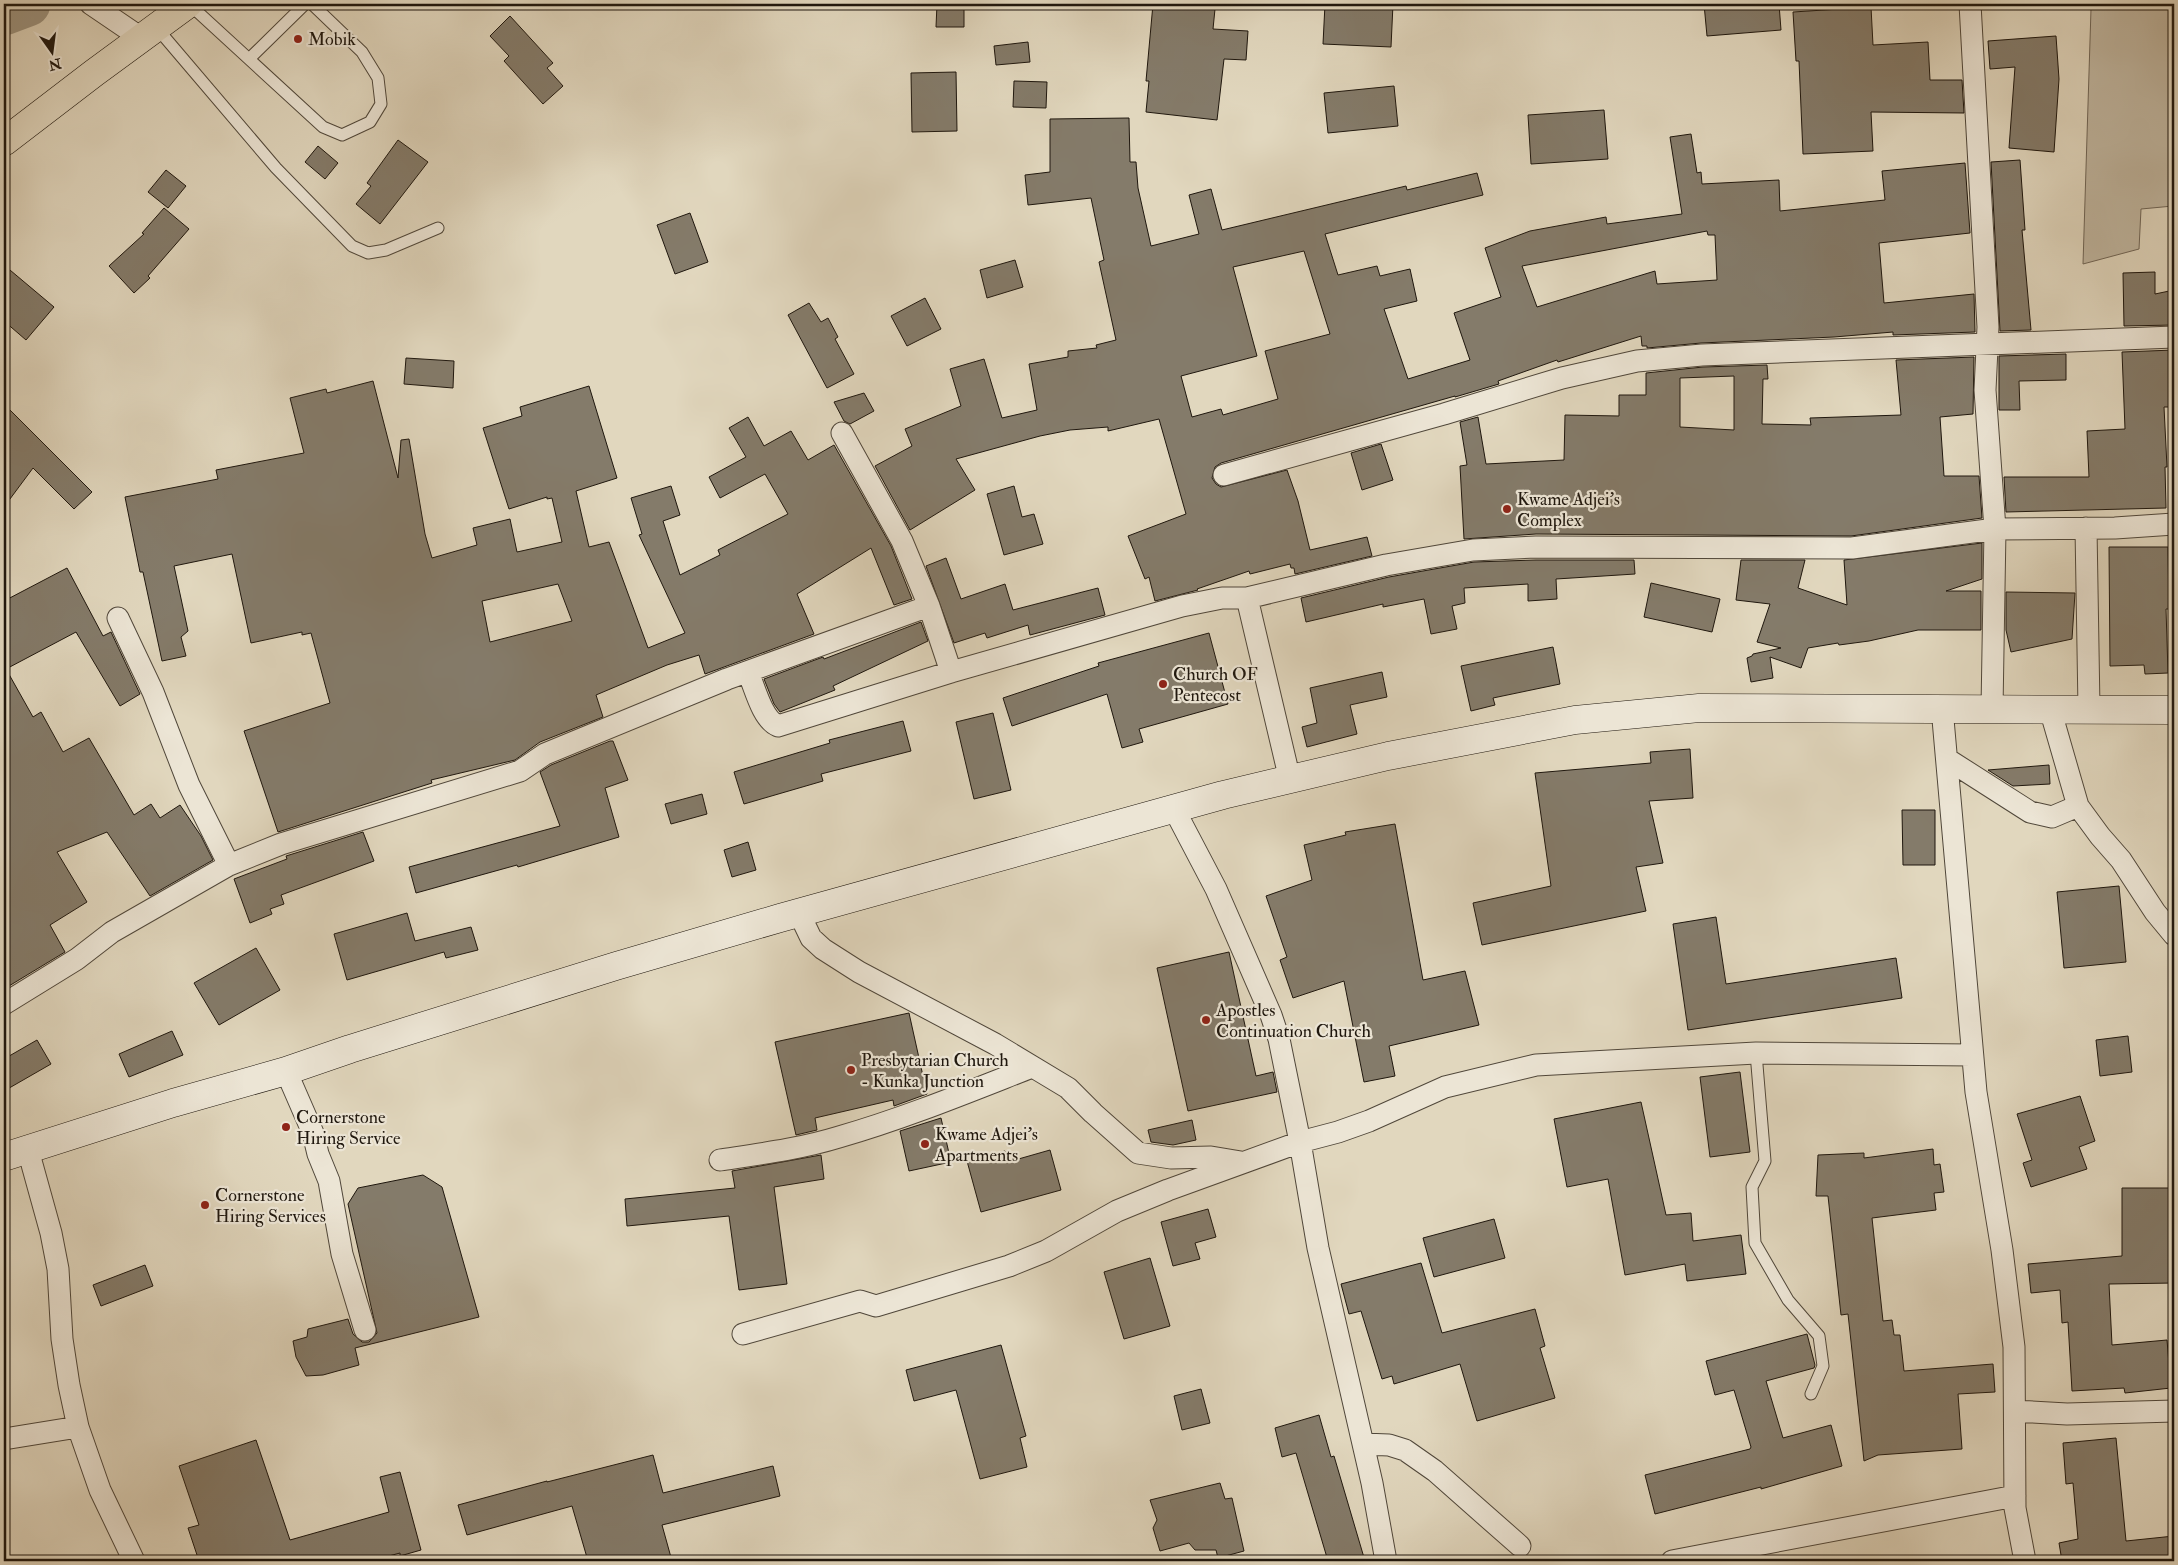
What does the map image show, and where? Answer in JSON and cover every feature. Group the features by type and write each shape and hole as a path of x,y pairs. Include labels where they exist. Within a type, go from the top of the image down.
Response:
{"main road":[{"path":"4,142 189,4"}],"street":[{"path":"91,4 149,32"},
{"path":"1970,4 1988,326 1984,390 1995,529 1992,709"},
{"path":"1224,475 1444,414 1562,378 1637,362 1711,355 2174,337"},
{"path":"842,433 902,541 929,606 951,672"},
{"path":"748,672 765,715 773,724 778,726 951,672 1182,606 1222,598 1246,598 1386,565 1473,550 1536,547 1852,548 1995,529 2086,528 2174,524"},
{"path":"2086,528 2089,709"},
{"path":"1246,598 1290,780"},
{"path":"4,1004 76,959 112,932 229,865 281,844 520,771 545,754 588,735 748,672 929,606"},
{"path":"118,618 153,692 189,785 229,865"},
{"path":"134,1561 100,1490 78,1427 62,1339 58,1269 51,1232 16,1154 173,1103 286,1071 350,1049 607,969 799,913 1174,809 1388,756 1575,720 1699,708 2174,710"},
{"path":"1942,708 1976,1092 2002,1250 2014,1347 2015,1496 2025,1561"},
{"path":"2050,709 2078,806 2121,860 2155,912 2174,935"},
{"path":"1947,759 2030,812 2052,817 2078,806"},
{"path":"1174,809 1216,889 1271,1015 1279,1039 1300,1142 1318,1248 1363,1444 1386,1561"},
{"path":"799,913 811,938 838,960 995,1044 1068,1088 1138,1153 1171,1158 1211,1157 1243,1163"},
{"path":"743,1334 860,1300 876,1306 900,1300 1009,1266 1046,1251 1117,1211 1168,1190 1300,1142 1338,1132 1444,1087 1536,1065 1756,1053 1972,1056"},
{"path":"720,1160 775,1152 838,1138 905,1116 1032,1067"},
{"path":"286,1071 313,1133 318,1154 329,1181 342,1254 364,1330"},
{"path":"2015,1411 2067,1414 2174,1411"},
{"path":"4,1439 78,1427"},
{"path":"1363,1444 1390,1445 1405,1450 1435,1471 1520,1546"},
{"path":"1672,1561 2015,1496"}],"lane":[{"path":"189,4 323,127 342,135 370,122 381,104 378,78 362,52 312,4"},
{"path":"249,59 305,4"},
{"path":"149,32 352,246 368,253 386,250 438,228"},
{"path":"1756,1053 1765,1161 1752,1187 1755,1243 1788,1300 1819,1336 1823,1366 1811,1394"}],"shaded area":[{"path":"2089,4 2174,4 2174,165 2173,206 2141,209 2139,249 2083,264 2091,9"}],"building":[{"path":"937,4 964,4 964,27 936,27"},
{"path":"1153,4 1215,9 1213,29 1248,31 1246,60 1224,59 1217,120 1146,112 1149,81 1146,81"},
{"path":"1325,4 1393,4 1391,47 1323,44"},
{"path":"1704,4 1779,4 1781,30 1707,36"},
{"path":"1871,7 1873,45 1928,42 1930,80 1962,80 1964,113 1871,112 1873,151 1803,154 1799,61 1796,61 1793,12"},
{"path":"510,16 553,63 547,68 563,86 543,104 504,61 509,56 490,36"},
{"path":"2056,36 2059,79 2054,152 2009,148 2015,67 1990,69 1988,41"},
{"path":"1028,42 1030,62 996,65 994,46"},
{"path":"956,72 957,131 912,132 911,73"},
{"path":"1014,81 1047,82 1046,108 1013,107"},
{"path":"1394,86 1398,126 1328,133 1324,93"},
{"path":"1604,110 1608,159 1531,164 1528,115"},
{"path":"1129,118 1130,162 1136,162 1138,188 1151,246 1199,234 1189,195 1211,189 1222,230 1406,186 1407,190 1477,173 1483,195 1325,234 1338,275 1377,266 1380,276 1410,269 1417,301 1384,309 1408,379 1470,360 1454,313 1501,297 1485,248 1530,231 1606,217 1607,224 1682,214 1670,137 1691,134 1697,173 1701,172 1702,184 1779,180 1780,211 1885,200 1882,171 1965,163 1970,233 1879,243 1884,303 1974,294 1975,332 1893,335 1893,332 1647,348 1647,346 1642,346 1641,336 1558,362 1557,360 1498,381 1499,384 1221,463 1215,467 1212,478 1221,487 1287,470 1298,501 1310,550 1367,537 1372,556 1295,574 1294,568 1291,568 1290,564 1250,574 1249,571 1198,590 1155,601 1149,577 1145,579 1128,536 1186,514 1159,419 1108,431 1108,427 1070,430 1040,436 956,459 975,490 910,530 875,466 912,446 905,429 961,406 950,369 984,359 1002,418 1037,410 1029,364 1068,357 1068,351 1097,348 1096,345 1116,340 1099,262 1104,260 1091,198 1028,205 1025,175 1050,172 1050,119","holes":["1707,231 1708,235 1715,235 1717,280 1657,284 1655,271 1537,307 1522,266","1304,251 1330,334 1265,351 1278,399 1223,415 1221,409 1192,417 1181,376 1257,356 1233,267"]},
{"path":"398,140 428,162 380,224 356,204 371,186 367,183"},
{"path":"318,146 338,163 325,179 305,162"},
{"path":"2020,160 2025,230 2022,230 2031,330 2000,331 1991,162"},
{"path":"166,170 186,186 168,208 148,192"},
{"path":"164,208 189,229 148,276 150,278 134,293 109,266 144,234 142,233"},
{"path":"690,213 708,262 675,274 657,225"},
{"path":"1015,260 1023,287 987,298 980,270"},
{"path":"4,265 54,307 26,340 4,321"},
{"path":"2155,272 2155,294 2174,290 2174,325 2124,326 2123,273"},
{"path":"925,298 941,329 907,346 891,316"},
{"path":"809,303 821,322 828,318 838,337 835,339 854,374 827,388 788,315"},
{"path":"2174,350 2174,407 2164,407 2167,467 2165,467 2166,508 2006,512 2004,477 2089,477 2087,431 2125,429 2122,352"},
{"path":"2066,354 2066,380 2019,381 2020,410 1999,410 1999,356"},
{"path":"1974,357 1973,414 1940,417 1944,476 1979,476 1982,518 1851,536 1536,534 1464,539 1460,466 1467,465 1460,422 1478,417 1486,464 1564,460 1565,415 1619,416 1619,395 1646,395 1646,373 1703,367 1767,365 1768,379 1763,379 1762,424 1811,425 1810,418 1901,415 1896,360","holes":["1734,376 1734,430 1680,427 1680,378"]},
{"path":"406,358 454,361 453,388 404,384"},
{"path":"373,381 398,478 401,440 409,439 425,534 432,558 477,545 473,528 510,519 517,552 562,542 552,498 547,499 547,497 509,509 483,428 522,416 520,407 589,386 617,478 576,491 589,547 609,542 648,648 685,633 639,535 642,534 631,498 671,486 680,515 663,521 680,575 720,555 718,550 788,514 765,474 720,498 709,477 746,457 729,428 748,417 764,446 791,431 808,460 834,445 891,546 912,599 894,605 871,548 797,594 814,634 705,674 699,655 667,665 596,695 603,717 540,742 515,760 431,780 432,783 278,832 244,731 330,703 311,633 302,635 302,632 251,643 232,554 174,566 188,631 181,637 186,656 162,661 143,572 140,572 125,497 218,479 216,470 304,453 290,398 326,389 327,393","holes":["558,584 572,621 490,642 482,601"]},
{"path":"864,393 874,411 850,424 844,421 834,402"},
{"path":"4,404 92,492 74,509 33,468 4,507"},
{"path":"1381,444 1393,480 1362,490 1351,453"},
{"path":"1014,486 1022,517 1034,514 1043,544 1004,555 987,494"},
{"path":"1982,543 1982,579 1946,591 1981,591 1981,630 1918,630 1869,641 1839,645 1838,643 1808,648 1801,668 1770,657 1773,678 1751,682 1747,658 1753,654 1781,648 1757,642 1770,604 1736,600 1741,560 1805,560 1798,588 1847,605 1844,560"},
{"path":"2109,547 2168,547 2169,609 2166,609 2168,673 2145,674 2144,665 2110,666"},
{"path":"946,558 961,599 1005,584 1013,610 1098,588 1105,615 1030,635 1028,625 987,638 985,633 954,643 926,566"},
{"path":"1634,560 1635,574 1556,579 1557,599 1528,601 1528,584 1464,588 1465,603 1452,606 1457,629 1431,634 1424,599 1383,607 1383,604 1306,622 1301,598 1389,577 1474,562"},
{"path":"67,568 103,636 111,632 140,694 120,706 76,632 6,669 33,717 41,712 63,752 89,738 134,815 151,804 160,818 180,805 201,836 213,860 150,896 107,832 57,852 87,902 50,925 65,952 4,989 4,601"},
{"path":"1651,583 1720,599 1712,632 1644,617"},
{"path":"2006,592 2075,593 2072,639 2011,652 2006,630"},
{"path":"921,622 928,641 833,686 835,690 780,712 774,704 764,679 823,657 824,659"},
{"name":"Church OF Pentecost","path":"1209,633 1228,704 1139,729 1143,742 1122,748 1107,694 1012,726 1003,698 1099,666 1098,663"},
{"path":"1553,647 1560,684 1493,698 1495,705 1471,711 1461,666"},
{"path":"1382,672 1387,697 1350,705 1357,734 1307,747 1302,727 1317,723 1310,688"},
{"path":"993,713 1011,790 974,799 956,722"},
{"path":"903,721 911,751 821,774 823,781 744,804 734,772 830,743 829,740"},
{"path":"613,741 628,780 605,788 619,837 518,867 517,865 416,893 409,867 560,826 540,772 551,765"},
{"path":"1690,749 1693,798 1649,801 1663,863 1636,867 1646,911 1482,945 1473,903 1551,886 1535,773 1651,763 1650,752"},
{"path":"2049,765 2050,784 2013,786 1988,770"},
{"path":"702,794 707,814 671,824 665,804"},
{"path":"1902,810 1935,810 1935,865 1903,865"},
{"path":"1395,824 1423,980 1465,971 1479,1025 1389,1046 1395,1076 1364,1082 1344,981 1293,998 1280,960 1287,957 1266,896 1312,880 1304,845 1346,835 1345,832"},
{"path":"363,832 374,861 281,895 284,904 270,909 272,914 250,923 234,879 287,859 286,856"},
{"path":"748,842 756,870 732,877 724,850"},
{"path":"2119,886 2126,962 2064,968 2057,892"},
{"path":"407,913 415,941 471,927 478,950 446,958 444,952 347,980 334,934"},
{"path":"1716,917 1726,984 1896,958 1902,998 1688,1030 1673,924"},
{"path":"256,948 280,990 219,1025 194,983"},
{"name":"Apostles Continuation Church","path":"1229,952 1256,1076 1273,1072 1277,1092 1188,1111 1157,968"},
{"name":"Presbytarian Church - Kunka Junction","path":"909,1013 927,1094 894,1106 893,1100 815,1118 817,1130 796,1135 775,1042"},
{"path":"172,1031 183,1055 129,1077 119,1054"},
{"path":"2128,1036 2132,1072 2100,1076 2096,1040"},
{"path":"37,1040 51,1064 4,1091 4,1059"},
{"path":"1740,1072 1750,1152 1710,1157 1700,1077"},
{"path":"2080,1096 2095,1141 2079,1147 2087,1169 2031,1187 2023,1163 2032,1160 2017,1114"},
{"path":"1641,1102 1666,1215 1691,1213 1693,1241 1741,1235 1746,1274 1687,1281 1685,1264 1625,1275 1608,1179 1567,1187 1554,1119"},
{"name":"Kwame Adjei's Apartments","path":"941,1118 951,1162 909,1171 900,1131"},
{"path":"1192,1120 1196,1140 1173,1145 1151,1142 1148,1130"},
{"path":"1933,1149 1934,1165 1940,1164 1944,1192 1934,1193 1936,1210 1872,1218 1883,1321 1892,1320 1894,1335 1900,1335 1904,1371 1993,1364 1995,1392 1958,1394 1962,1449 1878,1455 1864,1461 1848,1314 1841,1315 1828,1196 1816,1196 1818,1155 1864,1153 1864,1158"},
{"path":"1050,1150 1061,1190 981,1212 967,1161 1005,1151 1008,1162"},
{"path":"821,1155 824,1179 774,1187 787,1284 739,1290 729,1216 627,1226 625,1199 735,1188 732,1171"},
{"path":"423,1175 442,1187 479,1317 355,1348 359,1365 323,1375 306,1376 296,1357 293,1341 307,1337 308,1329 348,1319 353,1334 362,1342 369,1342 377,1333 348,1204 358,1188"},
{"path":"2122,1188 2174,1188 2174,1283 2109,1284 2112,1345 2167,1340 2171,1388 2125,1393 2124,1388 2072,1391 2068,1322 2062,1323 2060,1290 2031,1293 2028,1264 2122,1256"},
{"path":"1208,1209 1216,1237 1195,1243 1200,1259 1173,1266 1161,1222"},
{"path":"1494,1219 1505,1258 1434,1277 1423,1238"},
{"path":"1150,1258 1170,1326 1124,1339 1104,1272"},
{"path":"1421,1263 1442,1333 1535,1309 1545,1346 1540,1348 1555,1398 1477,1421 1460,1364 1394,1384 1392,1376 1382,1379 1361,1311 1349,1314 1341,1284"},
{"path":"145,1265 153,1286 101,1306 93,1285"},
{"path":"1807,1334 1815,1365 1814,1368 1766,1381 1783,1438 1831,1425 1842,1466 1761,1489 1761,1487 1655,1514 1645,1475 1750,1449 1751,1447 1734,1390 1715,1395 1706,1361"},
{"path":"1001,1345 1026,1436 1020,1438 1027,1467 980,1479 956,1390 914,1401 906,1370"},
{"path":"1201,1389 1210,1423 1182,1430 1174,1396"},
{"path":"1319,1415 1331,1457 1334,1456 1365,1561 1328,1561 1296,1453 1282,1457 1275,1428"},
{"path":"2116,1438 2126,1541 2174,1536 2174,1561 2062,1561 2059,1543 2078,1539 2073,1483 2066,1484 2063,1443"},
{"path":"256,1440 290,1540 389,1512 380,1477 400,1472 421,1550 370,1561 199,1561 188,1528 199,1525 179,1466"},
{"path":"653,1455 663,1493 773,1466 780,1496 662,1525 672,1561 588,1561 572,1506 467,1535 458,1505"},
{"path":"1220,1483 1225,1499 1232,1498 1244,1551 1218,1558 1216,1550 1195,1550 1189,1543 1160,1551 1153,1528 1157,1520 1150,1500"}],"waterway":[{"path":"4,13 28,4"}],"place":[{"name":"Mobik","path":"298,39"},
{"name":"Kwame Adjei's Complex","path":"1507,509"},
{"name":"Church OF Pentecost","path":"1163,684"},
{"name":"Apostles Continuation Church","path":"1206,1020"},
{"name":"Presbytarian Church - Kunka Junction","path":"851,1070"},
{"name":"Cornerstone Hiring Service","path":"286,1127"},
{"name":"Kwame Adjei's Apartments","path":"925,1144"},
{"name":"Cornerstone Hiring Services","path":"205,1205"}]}
